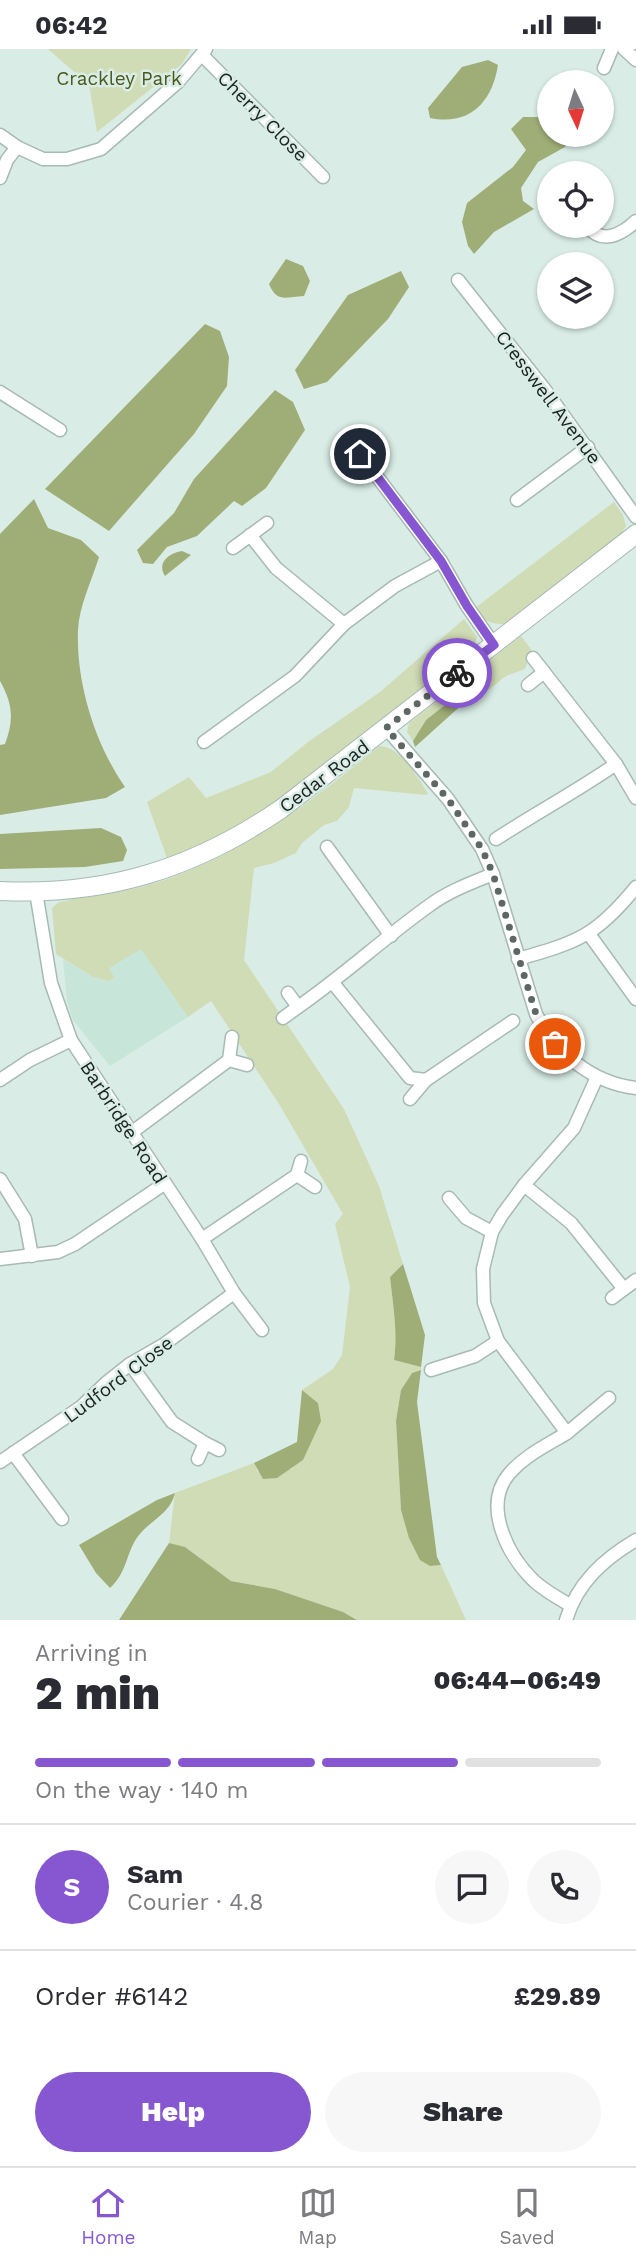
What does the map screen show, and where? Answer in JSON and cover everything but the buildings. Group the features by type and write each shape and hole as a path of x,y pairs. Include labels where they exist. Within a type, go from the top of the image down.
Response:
{"street":[{"path":"604,68 612,49"},
{"path":"624,49 636,60"},
{"path":"0,135 17,147 43,159 55,161 101,149 178,82 204,52"},
{"name":"Cherry Close","path":"204,52 323,177"},
{"path":"0,178 7,160 17,147"},
{"path":"614,236 623,233 636,222"},
{"name":"Cresswell Avenue","path":"458,280 588,447 636,517"},
{"path":"0,392 61,430"},
{"path":"517,500 588,447"},
{"path":"360,454 441,561 494,645"},
{"path":"233,548 267,523"},
{"name":"Cedar Road","path":"0,891 36,892 92,887 181,864 220,847 281,809 636,534"},
{"path":"250,535 276,568 344,624"},
{"path":"204,742 295,676 344,624 395,586 441,561"},
{"path":"533,658 616,764 636,798"},
{"path":"528,685 544,672"},
{"path":"386,728 448,799 482,849 493,874 536,1014 545,1032 566,1056 597,1077 621,1087 636,1088"},
{"path":"496,839 616,764"},
{"path":"327,847 391,936"},
{"path":"283,1018 333,983 431,904 461,887 493,874"},
{"path":"518,959 563,947 589,934 612,916 636,887"},
{"name":"Barbridge Road","path":"36,892 51,983 71,1040 202,1239 234,1293 262,1330"},
{"path":"589,934 636,999"},
{"path":"333,983 410,1078 426,1080"},
{"path":"288,993 298,1007"},
{"path":"410,1099 426,1080 513,1021"},
{"path":"131,1133 229,1060 232,1037"},
{"path":"0,1080 71,1040"},
{"path":"229,1060 247,1065"},
{"path":"567,1433 498,1341 484,1303 483,1269 492,1232 524,1185 574,1128 597,1077"},
{"path":"202,1239 297,1175 301,1161"},
{"path":"297,1175 315,1187"},
{"path":"0,1259 58,1252 75,1244 164,1184"},
{"path":"524,1185 571,1223 624,1289"},
{"path":"2,1187 25,1219 32,1255"},
{"path":"449,1198 466,1218 492,1232"},
{"path":"612,1298 636,1280"},
{"name":"Ludford Close","path":"0,1462 81,1407 131,1364 163,1345 234,1293"},
{"path":"431,1370 475,1356 498,1341"},
{"path":"131,1364 172,1422 219,1450"},
{"path":"570,1605 532,1579 506,1543 498,1509 498,1491 523,1461 567,1433 609,1398"},
{"path":"198,1459 205,1443"},
{"path":"13,1453 62,1519"},
{"path":"566,1620 570,1605 591,1574 636,1540"}],"shaded area":[{"path":"141,948 188,1017 110,1066 73,1020 67,1001 63,959 93,977 104,980 108,968"}],"green space":[{"name":"Crackley Park","path":"48,49 191,49 182,64 97,132 89,85"},
{"path":"488,60 498,65 495,79 484,101 476,109 456,118 430,118 428,108 462,67"},
{"path":"523,117 537,117 537,147 565,147 537,161 521,188 523,201 534,209 494,232 474,254 468,246 462,222 467,203 513,167 526,150 511,129"},
{"path":"286,259 303,266 310,281 304,296 279,296 269,284"},
{"path":"401,271 409,287 388,319 327,382 304,389 295,370 348,295"},
{"path":"205,324 220,331 229,357 227,386 194,434 109,531 45,489"},
{"path":"275,390 293,402 305,430 266,488 242,506 234,501 197,536 167,547 153,564 143,563 137,550 174,513 194,479"},
{"path":"34,499 48,528 81,540 99,557 79,621 80,671 96,732 125,787 106,798 0,815 0,745 5,744 11,720 8,697 0,681 0,534"},
{"path":"614,502 623,515 626,526 621,534 506,624 488,621 478,613 475,608"},
{"path":"182,551 191,555 165,576 163,562 169,556"},
{"path":"464,619 477,637 474,647 466,656 340,754 266,807 202,845 167,858 147,802 189,777 206,798 271,772 308,742 380,692"},
{"path":"521,636 536,656 528,661 525,669 506,676 487,691 483,687 466,701 459,694 426,720 413,741 407,732 409,723"},
{"path":"459,694 466,701 415,747 413,741 426,720"},
{"path":"379,746 395,751 428,793 426,795 354,788 349,807 337,821 324,825 302,843 296,853 254,868 244,960 344,1109 379,1186 403,1264 390,1277 395,1329 394,1360 421,1367 421,1370 412,1373 401,1390 396,1421 401,1510 430,1566 441,1565 466,1620 357,1620 275,1589 231,1581 188,1549 169,1543 175,1493 254,1463 258,1472 292,1469 318,1403 302,1390 333,1369 342,1355 350,1287 335,1224 343,1214 279,1104 211,1001 188,1017 141,949 109,968 114,977 109,981 93,977 56,954 52,908 59,902 145,886 173,877 229,852 282,820"},
{"path":"101,828 121,837 127,850 123,861 85,867 0,869 0,834"},
{"path":"403,1264 425,1335 421,1367 394,1360 395,1329 390,1277"},
{"path":"421,1370 417,1402 437,1557 441,1565 430,1566 420,1560 409,1538 401,1510 396,1421 401,1390 412,1373"},
{"path":"302,1390 318,1403 321,1421 303,1460 277,1478 263,1479 254,1463 297,1442"},
{"path":"175,1493 165,1511 139,1535 124,1568 110,1588 96,1573 79,1545 157,1500"},
{"path":"169,1543 185,1547 231,1581 275,1589 343,1612 357,1620 119,1620"}],"way so far":[{"path":"457,673 386,728 448,799 482,849 493,874 536,1014 555,1044"}],"route":[{"path":"360,454 441,561 494,645 457,673"}]}
